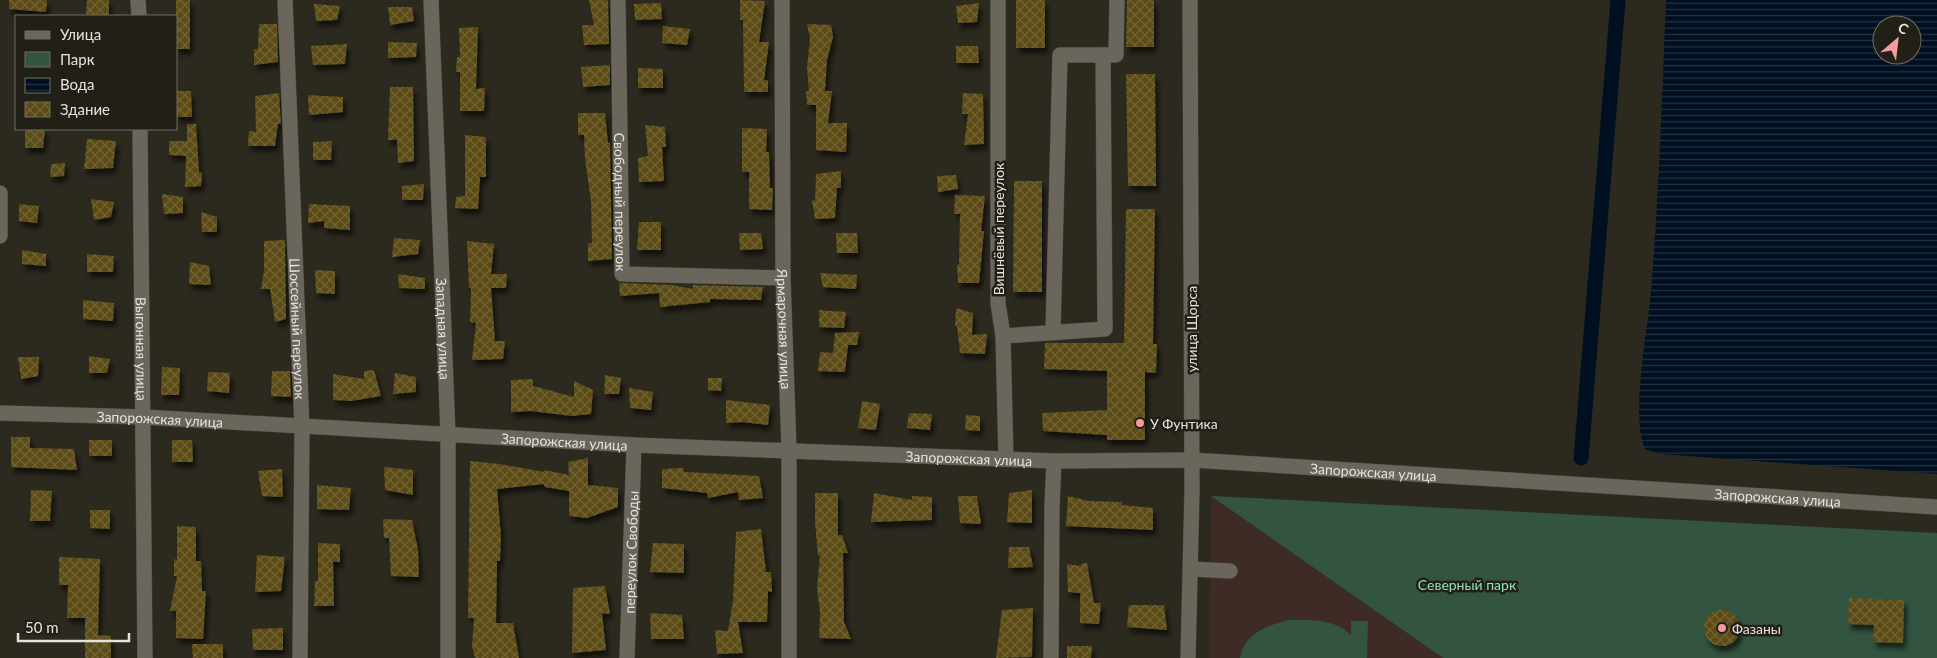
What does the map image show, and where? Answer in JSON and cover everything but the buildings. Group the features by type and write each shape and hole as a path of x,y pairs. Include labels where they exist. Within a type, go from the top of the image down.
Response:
{"street":[{"path":"138,0 139,15"},
{"name":"Шоссейный переулок","path":"285,0 302,428 300,658"},
{"name":"Западная улица","path":"431,0 448,434 448,658"},
{"name":"Свободный переулок","path":"618,0 622,274 783,278"},
{"name":"Ярмарочная улица","path":"782,0 783,278 789,450 789,658"},
{"name":"Вишнёвый переулок","path":"998,0 998,303 1003,336 1006,458"},
{"path":"1053,332 1060,55 1116,55 1117,0"},
{"name":"улица Щорса","path":"1188,658 1192,460 1190,0"},
{"path":"1003,336 1105,329 1103,55"},
{"name":"Выгонная улица","path":"140,130 144,658"},
{"path":"0,193 0,236"},
{"name":"Запорожская улица","path":"0,412 143,417 302,428 634,445 1054,461 1192,460 1937,507"},
{"name":"переулок Свободы","path":"628,658 634,445"},
{"path":"1051,658 1054,461"},
{"path":"1191,569 1230,572"}],"shaded area":[{"path":"1211,496 1443,658 1209,658"}],"green space":[{"name":"Северный парк","path":"1211,496 1937,533 1937,658 1443,658"},
{"path":"1288,620 1321,621 1337,625 1351,635 1351,621 1368,621 1367,658 1240,658 1243,649 1252,636 1264,628"}],"water":[{"path":"1666,0 1937,0 1937,474 1660,454 1645,449 1639,415 1641,372 1651,291 1660,146"}],"waterway":[{"path":"1581,458 1618,0"}],"place":[{"name":"У Фунтика","path":"1140,423"},
{"name":"Фазаны","path":"1722,628"}]}
